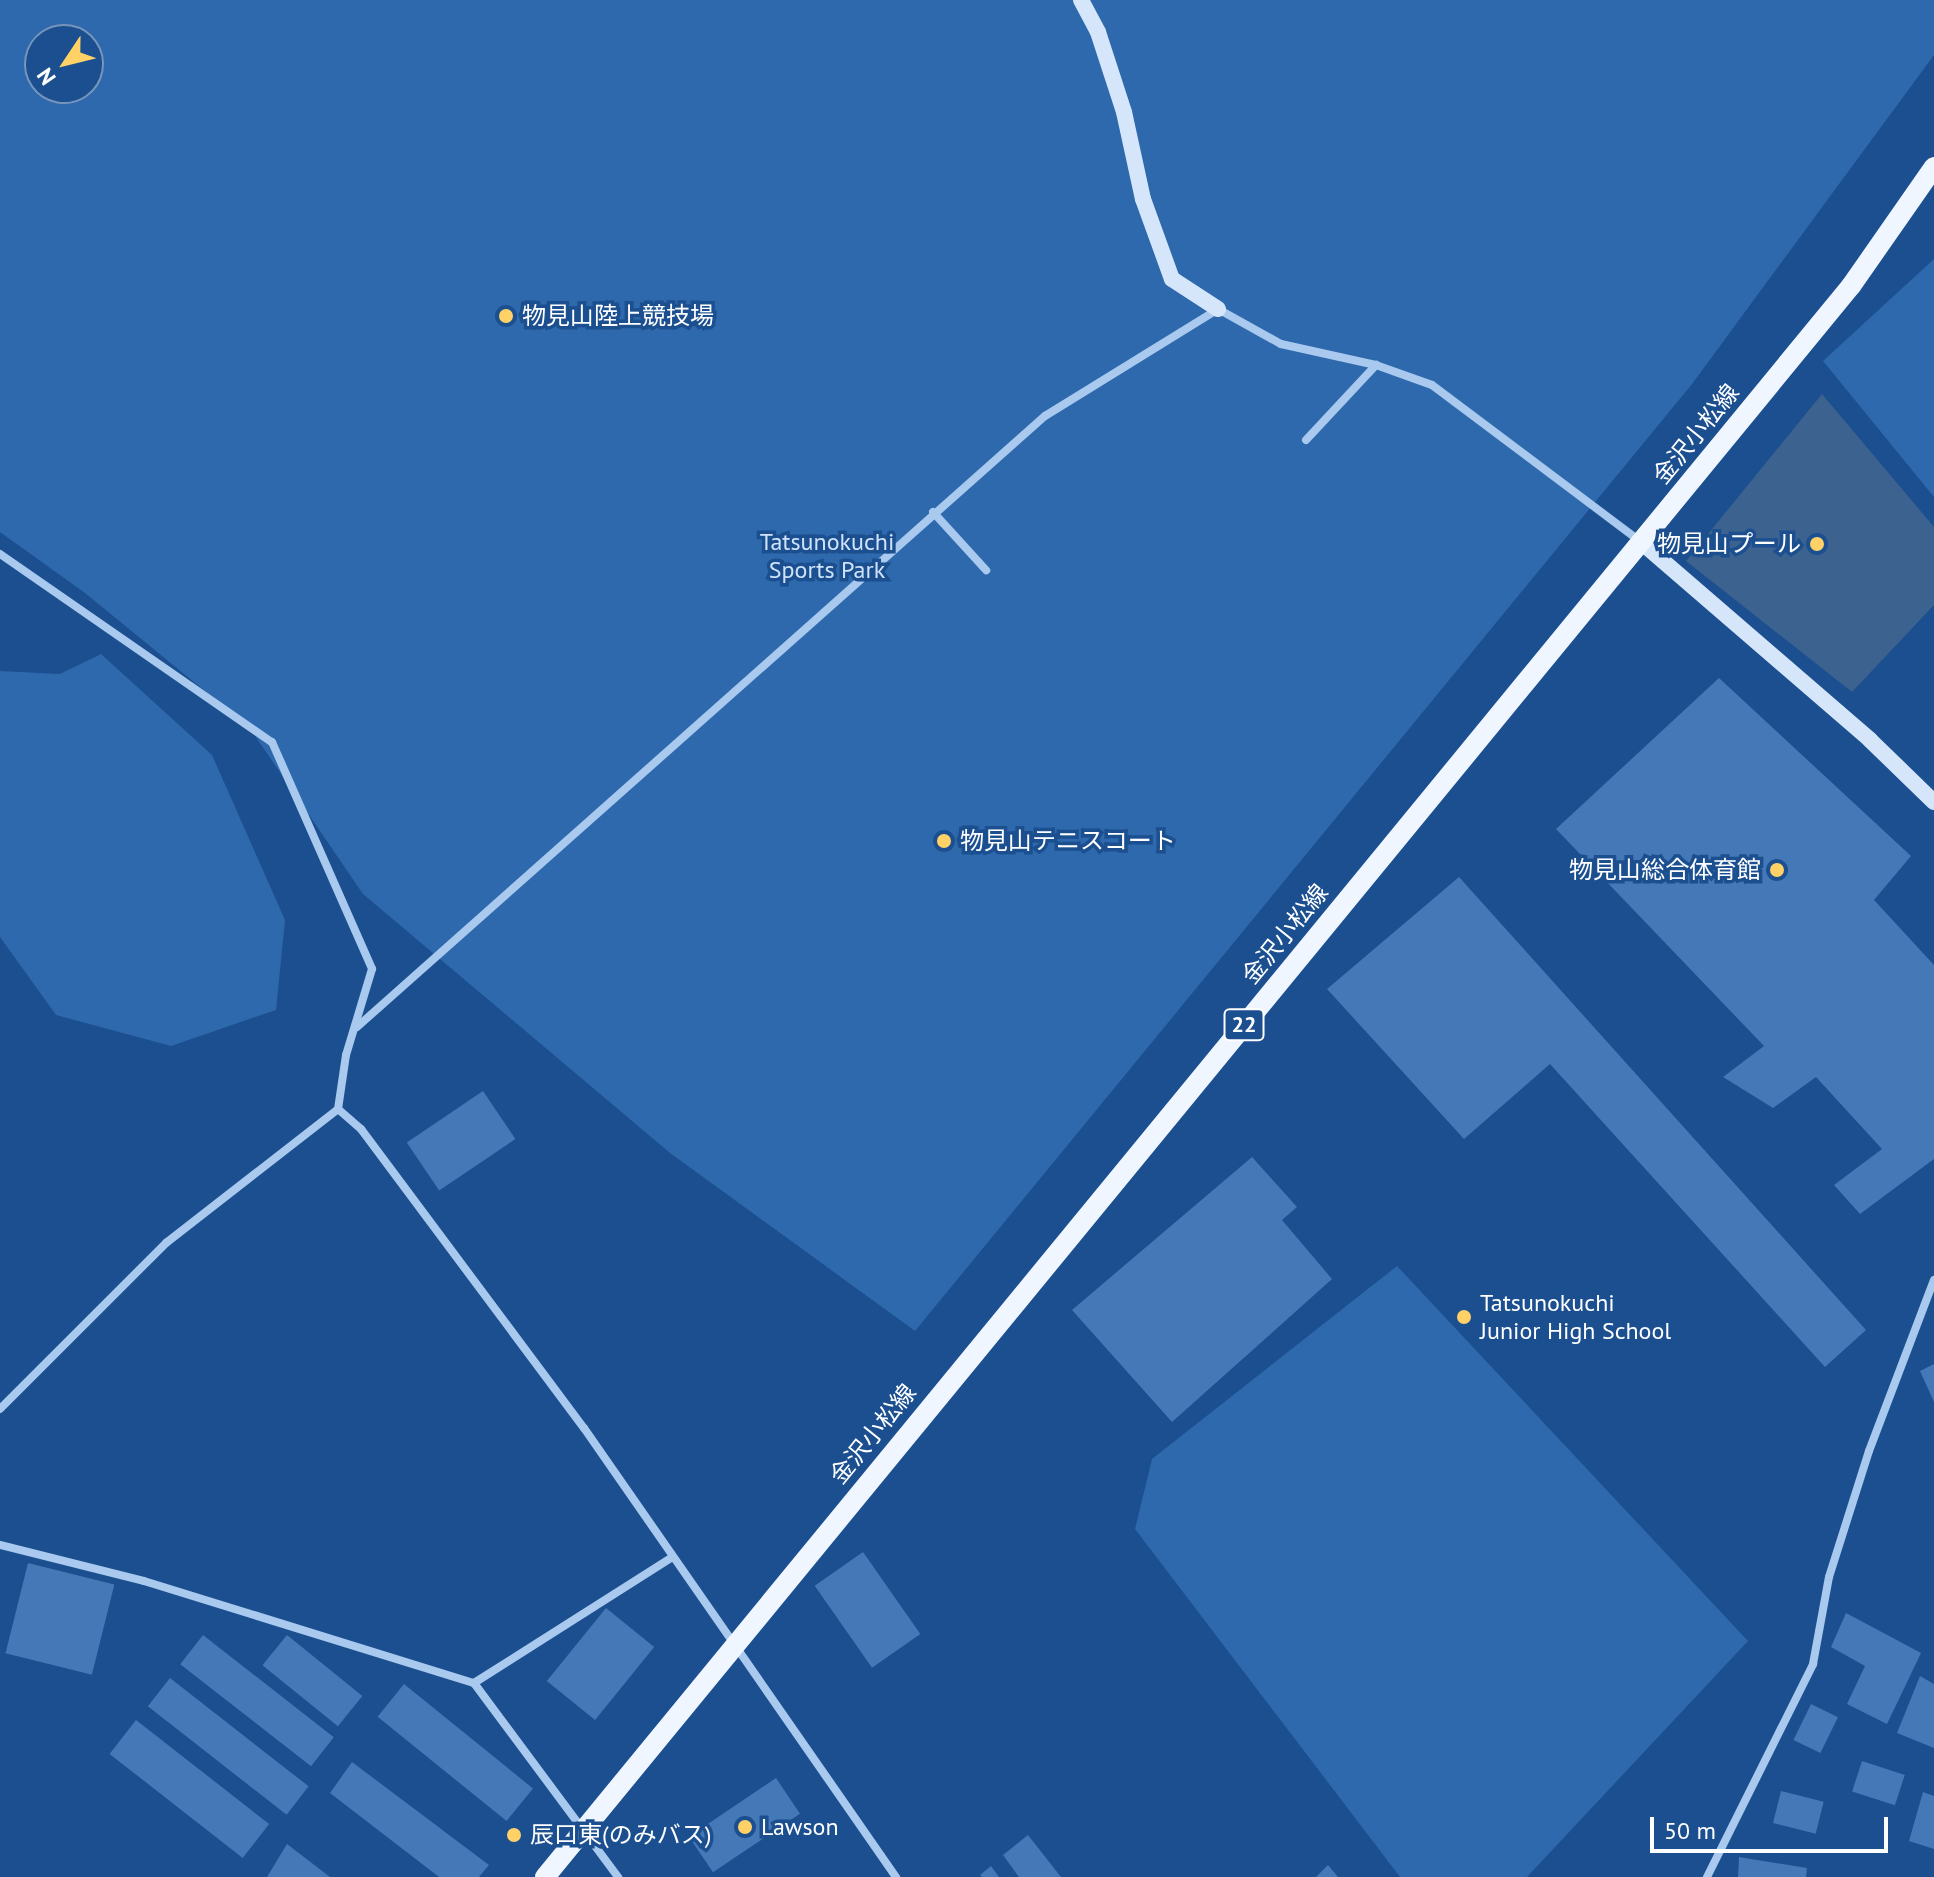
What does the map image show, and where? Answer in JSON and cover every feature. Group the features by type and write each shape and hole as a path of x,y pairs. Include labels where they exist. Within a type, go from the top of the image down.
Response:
{"main road":[{"name":"金沢小松線","path":"545,1877 582,1826 1851,286 1934,167"}],"street":[{"path":"1081,0 1098,32 1124,112 1143,199 1172,279 1281,344 1376,365 1432,385 1641,542 1870,740 1934,802"},
{"path":"356,1028 933,512 1045,416 1218,309"},
{"path":"1306,440 1376,365"},
{"path":"933,512 986,570"},
{"path":"0,554 272,742 372,969 346,1055 338,1109 166,1243 0,1409"},
{"path":"338,1109 361,1129 575,1416 896,1877"},
{"path":"1707,1877 1813,1664 1838,1549 1934,1280"},
{"path":"0,1545 144,1581 474,1683 618,1877"},
{"path":"474,1683 671,1558"}],"green space":[{"name":"Tatsunokuchi Sports Park","path":"0,0 1934,0 1934,55 1692,384 915,1331 670,1153 363,894 249,727 85,593 0,532"},
{"path":"1934,259 1934,497 1823,361"},
{"path":"101,654 212,755 285,920 276,1010 171,1046 56,1015 0,937 0,671 60,674"},
{"path":"1397,1266 1748,1641 1527,1877 1400,1877 1135,1529 1152,1459"}],"shaded area":[{"name":"物見山プール","path":"1822,394 1934,527 1934,605 1852,692 1686,561"}],"building":[{"name":"物見山総合体育館","path":"1719,678 1911,856 1874,900 1934,965 1934,1159 1860,1214 1834,1185 1882,1149 1816,1077 1773,1108 1723,1077 1764,1046 1556,829"},
{"path":"1459,877 1866,1330 1825,1367 1550,1064 1464,1139 1327,989"},
{"path":"483,1091 515,1139 439,1191 407,1142"},
{"path":"1252,1157 1297,1207 1282,1220 1332,1279 1172,1422 1072,1310"},
{"path":"1934,1364 1934,1402 1920,1371"},
{"path":"863,1552 920,1634 872,1668 815,1586"},
{"path":"28,1563 114,1585 92,1675 6,1653"},
{"path":"606,1608 654,1647 595,1720 547,1681"},
{"path":"1846,1613 1921,1653 1887,1724 1847,1704 1865,1666 1831,1647"},
{"path":"203,1635 334,1737 311,1766 180,1664"},
{"path":"287,1635 362,1696 338,1726 262,1665"},
{"path":"1920,1676 1934,1684 1934,1748 1897,1733"},
{"path":"170,1678 309,1786 287,1815 148,1706"},
{"path":"404,1684 533,1788 507,1821 378,1717"},
{"path":"1811,1704 1838,1717 1820,1753 1793,1740"},
{"path":"136,1720 269,1824 243,1858 110,1754"},
{"path":"1862,1761 1905,1775 1895,1805 1852,1791"},
{"path":"352,1762 489,1865 479,1877 439,1877 330,1793"},
{"name":"Lawson","path":"776,1778 800,1814 713,1872 689,1837"},
{"path":"1781,1791 1824,1802 1816,1834 1773,1823"},
{"path":"1923,1792 1934,1796 1934,1849 1909,1841"},
{"path":"1028,1835 1061,1877 1019,1877 1003,1855"},
{"path":"287,1844 330,1877 267,1877"},
{"path":"1739,1857 1807,1868 1806,1877 1738,1877"},
{"path":"1328,1865 1338,1877 1316,1877"},
{"path":"991,1866 999,1877 980,1875"}],"place":[{"name":"物見山陸上競技場","path":"506,316"},
{"name":"物見山プール","path":"1817,544"},
{"name":"物見山テニスコート","path":"944,841"},
{"name":"物見山総合体育館","path":"1777,870"},
{"name":"Tatsunokuchi Junior High School","path":"1464,1317"},
{"name":"Lawson","path":"745,1827"},
{"name":"辰口東(のみバス)","path":"514,1835"}]}
